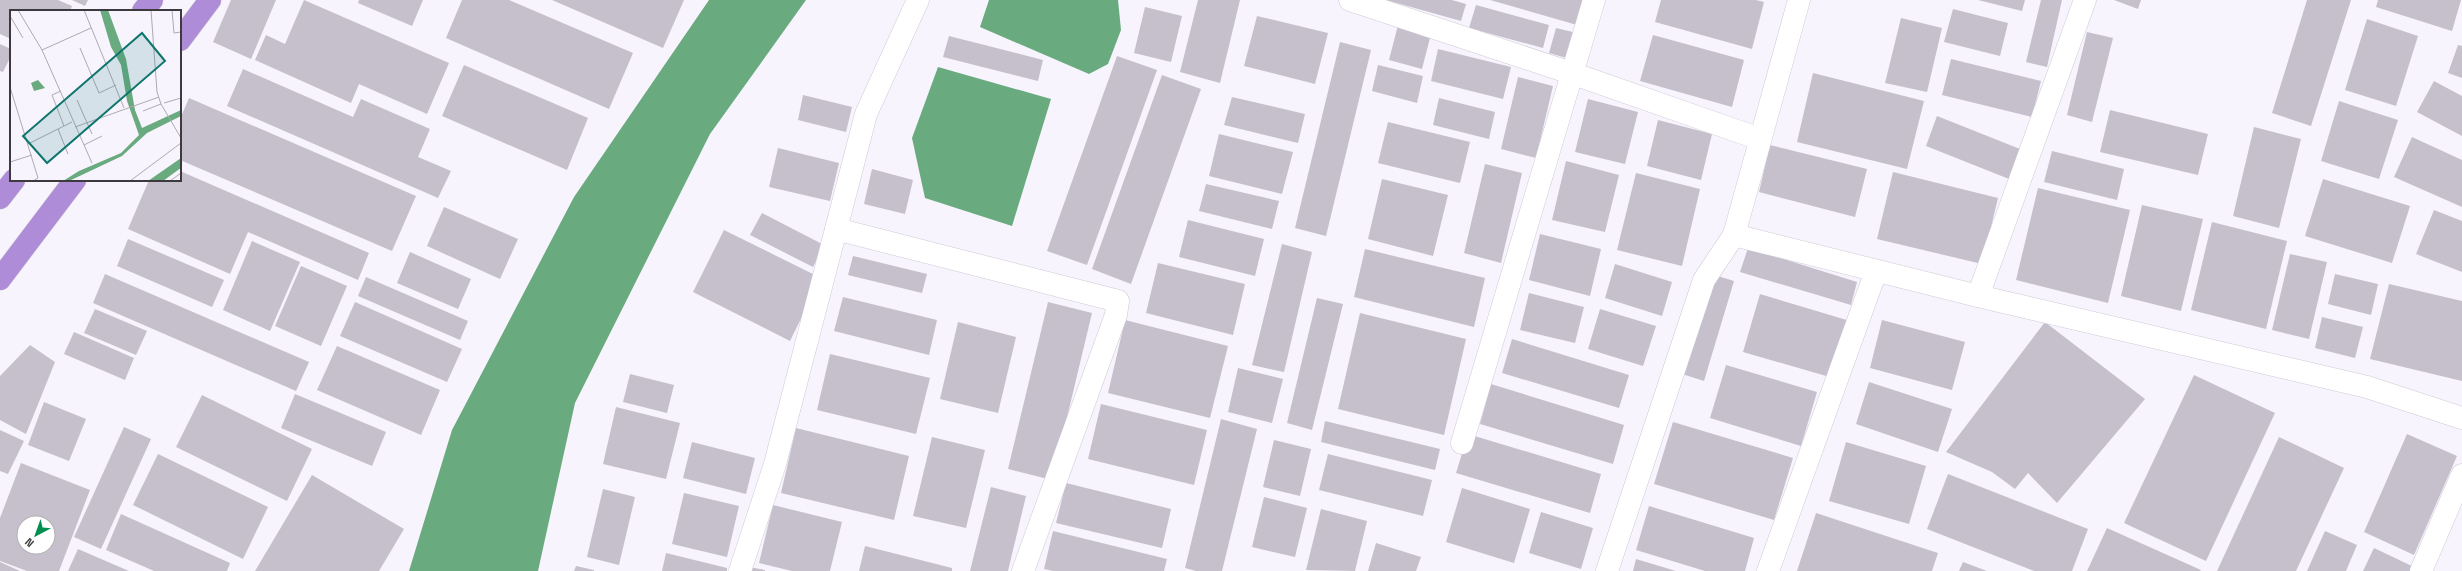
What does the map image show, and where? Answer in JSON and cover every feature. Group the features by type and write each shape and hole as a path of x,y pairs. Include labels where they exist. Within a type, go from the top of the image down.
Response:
{"highway":[{"path":"145,10 152,0"},
{"path":"181,39 210,0"},
{"path":"0,198 13,181"},
{"path":"0,279 74,181"}],"street":[{"path":"740,571 775,464 866,114 918,0"},
{"path":"1350,0 1574,74 1760,139"},
{"path":"1462,443 1574,74 1594,0"},
{"path":"1607,571 1704,280 1734,235 1798,0"},
{"path":"1978,296 2085,0"},
{"path":"836,229 1118,301 1116,315 1023,571"},
{"path":"1734,235 1978,296 2367,387 2462,418"},
{"path":"1768,571 1876,271"},
{"path":"2421,571 2462,476"}],"shaded area":[{"path":"709,0 806,0 710,134 575,403 538,571 409,571 452,430 574,197"},
{"path":"989,0 1118,0 1121,30 1108,64 1089,74 980,27"},
{"path":"938,67 1051,99 1012,226 925,198 912,138"}],"building":[{"path":"0,0 58,0 72,6 70,10 10,10 10,39 0,34"},
{"path":"72,0 88,0 85,6"},
{"path":"231,0 276,0 251,59 213,42"},
{"path":"304,0 449,63 427,114 359,84 351,103 255,60 266,35 285,44"},
{"path":"359,0 423,0 412,26 358,3"},
{"path":"462,0 509,0 633,53 609,109 446,38"},
{"path":"552,0 684,0 663,48"},
{"path":"1198,0 1240,0 1220,83 1180,72"},
{"path":"1386,0 1452,0 1466,4 1461,21"},
{"path":"1490,0 1583,0 1577,25"},
{"path":"1661,0 1756,0 1764,2 1752,49 1655,22"},
{"path":"1978,0 2025,0 2022,11"},
{"path":"2041,0 2062,0 2047,67 2026,62"},
{"path":"2114,0 2141,0 2138,9"},
{"path":"2307,0 2351,0 2311,126 2272,113"},
{"path":"2378,0 2461,0 2452,31 2376,7"},
{"path":"1476,5 1549,25 1543,48 1469,28"},
{"path":"1145,7 1182,16 1171,62 1134,53"},
{"path":"1953,9 2008,23 2000,56 1944,42"},
{"path":"1257,16 1328,33 1315,84 1244,66"},
{"path":"1901,18 1942,28 1927,92 1885,83"},
{"path":"2367,19 2418,36 2396,106 2345,90"},
{"path":"1398,25 1431,34 1422,69 1389,60"},
{"path":"1556,28 1577,33 1570,59 1549,53"},
{"path":"2087,32 2113,38 2092,122 2067,115"},
{"path":"1653,35 1744,60 1732,107 1640,81"},
{"path":"949,36 1043,60 1038,81 943,57"},
{"path":"1340,42 1371,50 1326,236 1295,228"},
{"path":"0,44 10,49 10,58 3,72 0,71"},
{"path":"2458,45 2462,46 2462,78 2448,73"},
{"path":"1438,49 1511,67 1503,99 1431,81"},
{"path":"1117,56 1157,70 1087,265 1047,251"},
{"path":"1951,59 2041,81 2032,117 1942,95"},
{"path":"464,65 588,118 567,170 442,116"},
{"path":"1378,65 1423,76 1417,103 1372,91"},
{"path":"243,69 353,117 361,99 430,129 418,157 451,171 438,198 227,106"},
{"path":"1813,73 1924,101 1907,169 1797,142"},
{"path":"1162,75 1201,89 1131,284 1092,269"},
{"path":"1518,77 1553,86 1536,158 1501,149"},
{"path":"2434,81 2462,96 2462,136 2417,112"},
{"path":"803,95 852,107 846,132 798,120"},
{"path":"1232,97 1305,114 1298,143 1224,125"},
{"path":"189,98 416,196 392,251 181,160 181,117"},
{"path":"1439,98 1495,112 1489,139 1433,125"},
{"path":"1588,99 1638,112 1625,164 1575,152"},
{"path":"2339,101 2398,120 2379,179 2321,161"},
{"path":"2110,110 2208,134 2198,175 2100,152"},
{"path":"1937,116 2020,149 2009,179 1926,146"},
{"path":"1658,120 1712,134 1701,180 1647,166"},
{"path":"1388,122 1470,142 1460,183 1378,163"},
{"path":"2254,127 2301,139 2279,228 2233,216"},
{"path":"1219,134 1293,152 1282,194 1209,176"},
{"path":"2412,137 2462,160 2462,207 2394,177"},
{"path":"1770,145 1867,169 1855,217 1759,192"},
{"path":"778,148 839,163 830,201 769,187"},
{"path":"2052,151 2124,169 2117,200 2044,182"},
{"path":"1566,161 1619,175 1605,232 1552,220"},
{"path":"1485,164 1522,173 1501,263 1464,253"},
{"path":"872,169 913,180 905,214 864,204"},
{"path":"181,171 369,253 358,280 248,232 230,274 128,229 149,181 181,181"},
{"path":"1893,172 1998,198 1982,264 1877,239"},
{"path":"1636,173 1700,189 1682,266 1617,250"},
{"path":"1382,179 1448,195 1433,256 1368,239"},
{"path":"2323,179 2410,206 2392,263 2305,236"},
{"path":"1206,184 1279,201 1272,229 1199,211"},
{"path":"2038,188 2130,210 2108,303 2016,280"},
{"path":"2142,205 2203,219 2181,311 2121,296"},
{"path":"444,207 518,239 500,279 427,246"},
{"path":"2434,210 2462,221 2462,272 2416,254"},
{"path":"762,213 824,245 813,267 750,235"},
{"path":"1188,220 1264,239 1255,276 1179,257"},
{"path":"2212,222 2287,241 2266,329 2191,310"},
{"path":"724,230 821,278 790,341 693,292"},
{"path":"1540,234 1601,249 1590,296 1529,280"},
{"path":"128,239 224,280 212,307 117,266"},
{"path":"252,241 300,262 270,331 223,310"},
{"path":"1282,244 1312,252 1284,372 1252,365"},
{"path":"1748,248 1857,282 1851,305 1740,272"},
{"path":"1365,249 1485,278 1474,327 1354,297"},
{"path":"410,252 471,279 458,309 397,283"},
{"path":"2290,254 2327,262 2309,339 2272,330"},
{"path":"853,256 927,274 922,293 848,275"},
{"path":"1158,263 1245,284 1233,335 1146,313"},
{"path":"1615,264 1672,282 1662,316 1605,298"},
{"path":"301,266 347,286 321,346 275,326"},
{"path":"105,274 309,362 296,391 93,303"},
{"path":"1711,274 1734,281 1704,381 1682,374"},
{"path":"2335,274 2378,284 2371,315 2328,304"},
{"path":"366,277 468,321 460,340 358,296"},
{"path":"2389,284 2462,301 2462,381 2370,359"},
{"path":"1529,293 1584,307 1575,343 1520,330"},
{"path":"1760,294 1850,321 1833,378 1743,352"},
{"path":"843,297 937,320 929,355 834,331"},
{"path":"1317,298 1343,304 1312,430 1287,423"},
{"path":"355,302 462,349 447,382 340,336"},
{"path":"1048,302 1092,313 1052,480 1008,469"},
{"path":"95,309 147,331 136,355 84,333"},
{"path":"1600,309 1656,326 1643,366 1588,349"},
{"path":"1360,313 1466,339 1444,435 1338,409"},
{"path":"2322,317 2363,327 2355,358 2315,348"},
{"path":"1125,320 1228,346 1210,418 1108,393"},
{"path":"1882,320 1965,342 1952,390 1870,368"},
{"path":"958,322 1016,337 998,413 940,399"},
{"path":"2045,322 2145,399 2057,503 2028,473 2015,489 1992,472 1946,452"},
{"path":"74,332 134,358 125,380 64,354"},
{"path":"1512,339 1629,375 1619,408 1502,373"},
{"path":"30,345 55,362 26,434 0,420 0,376"},
{"path":"337,346 440,390 421,435 317,390"},
{"path":"830,354 930,378 916,434 817,410"},
{"path":"1726,365 1817,392 1801,446 1710,418"},
{"path":"1238,368 1283,379 1272,423 1228,412"},
{"path":"630,374 674,385 667,413 623,402"},
{"path":"2194,375 2275,413 2206,561 2124,523"},
{"path":"1869,382 1952,409 1938,452 1856,424"},
{"path":"1491,384 1624,425 1613,464 1480,424"},
{"path":"295,394 386,432 372,466 281,428"},
{"path":"202,395 312,449 287,501 176,447"},
{"path":"44,402 86,419 69,461 28,445"},
{"path":"1101,404 1207,430 1194,485 1088,459"},
{"path":"616,407 680,423 666,479 603,464"},
{"path":"1221,419 1257,429 1222,571 1196,571 1185,568"},
{"path":"1325,421 1440,449 1435,470 1321,442"},
{"path":"1673,422 1793,458 1774,520 1654,484"},
{"path":"124,427 151,439 101,549 74,537"},
{"path":"796,428 909,456 894,520 781,493"},
{"path":"0,430 24,441 8,474 0,471"},
{"path":"1468,434 1601,474 1590,513 1456,473"},
{"path":"2407,434 2457,456 2414,555 2364,532"},
{"path":"932,437 985,450 966,528 913,516"},
{"path":"2279,437 2344,468 2296,571 2217,571"},
{"path":"1274,440 1311,449 1300,496 1263,487"},
{"path":"692,442 755,458 746,494 683,478"},
{"path":"1846,442 1926,466 1909,524 1829,501"},
{"path":"158,454 268,507 243,559 133,505"},
{"path":"1328,454 1432,480 1423,516 1319,490"},
{"path":"21,463 90,490 59,571 27,571 0,561 0,518"},
{"path":"1948,474 2088,529 2072,571 2034,571 1927,529"},
{"path":"312,475 404,529 379,571 255,571"},
{"path":"1066,483 1171,509 1162,548 1056,523"},
{"path":"991,487 1026,496 1008,571 970,571"},
{"path":"1462,488 1530,509 1514,563 1446,542"},
{"path":"603,489 635,497 619,565 587,557"},
{"path":"684,493 739,506 727,557 672,544"},
{"path":"1264,497 1307,508 1295,557 1252,547"},
{"path":"773,505 842,522 830,571 792,571 759,563"},
{"path":"1649,506 1754,538 1745,571 1705,571 1636,550"},
{"path":"1321,509 1367,521 1355,571 1306,570"},
{"path":"1541,512 1593,528 1581,569 1529,553"},
{"path":"1816,513 1938,553 1932,571 1797,571"},
{"path":"121,514 230,563 227,571 154,571 106,550"},
{"path":"2107,528 2201,570 2087,571"},
{"path":"1053,531 1167,559 1164,571 1053,571 1044,569"},
{"path":"2325,531 2357,545 2346,571 2307,571"},
{"path":"1376,543 1421,557 1416,571 1368,571"},
{"path":"865,546 952,568 952,571 859,571"},
{"path":"2374,548 2414,567 2413,571 2363,571"},
{"path":"78,549 129,571 68,571"},
{"path":"666,553 727,568 727,571 662,571"},
{"path":"1636,559 1676,571 1633,571"},
{"path":"0,562 20,571 0,571"},
{"path":"1963,562 1987,571 1959,571"},
{"path":"576,566 594,570 594,571 574,571"},
{"path":"749,567 765,570 765,571 748,571"}]}
